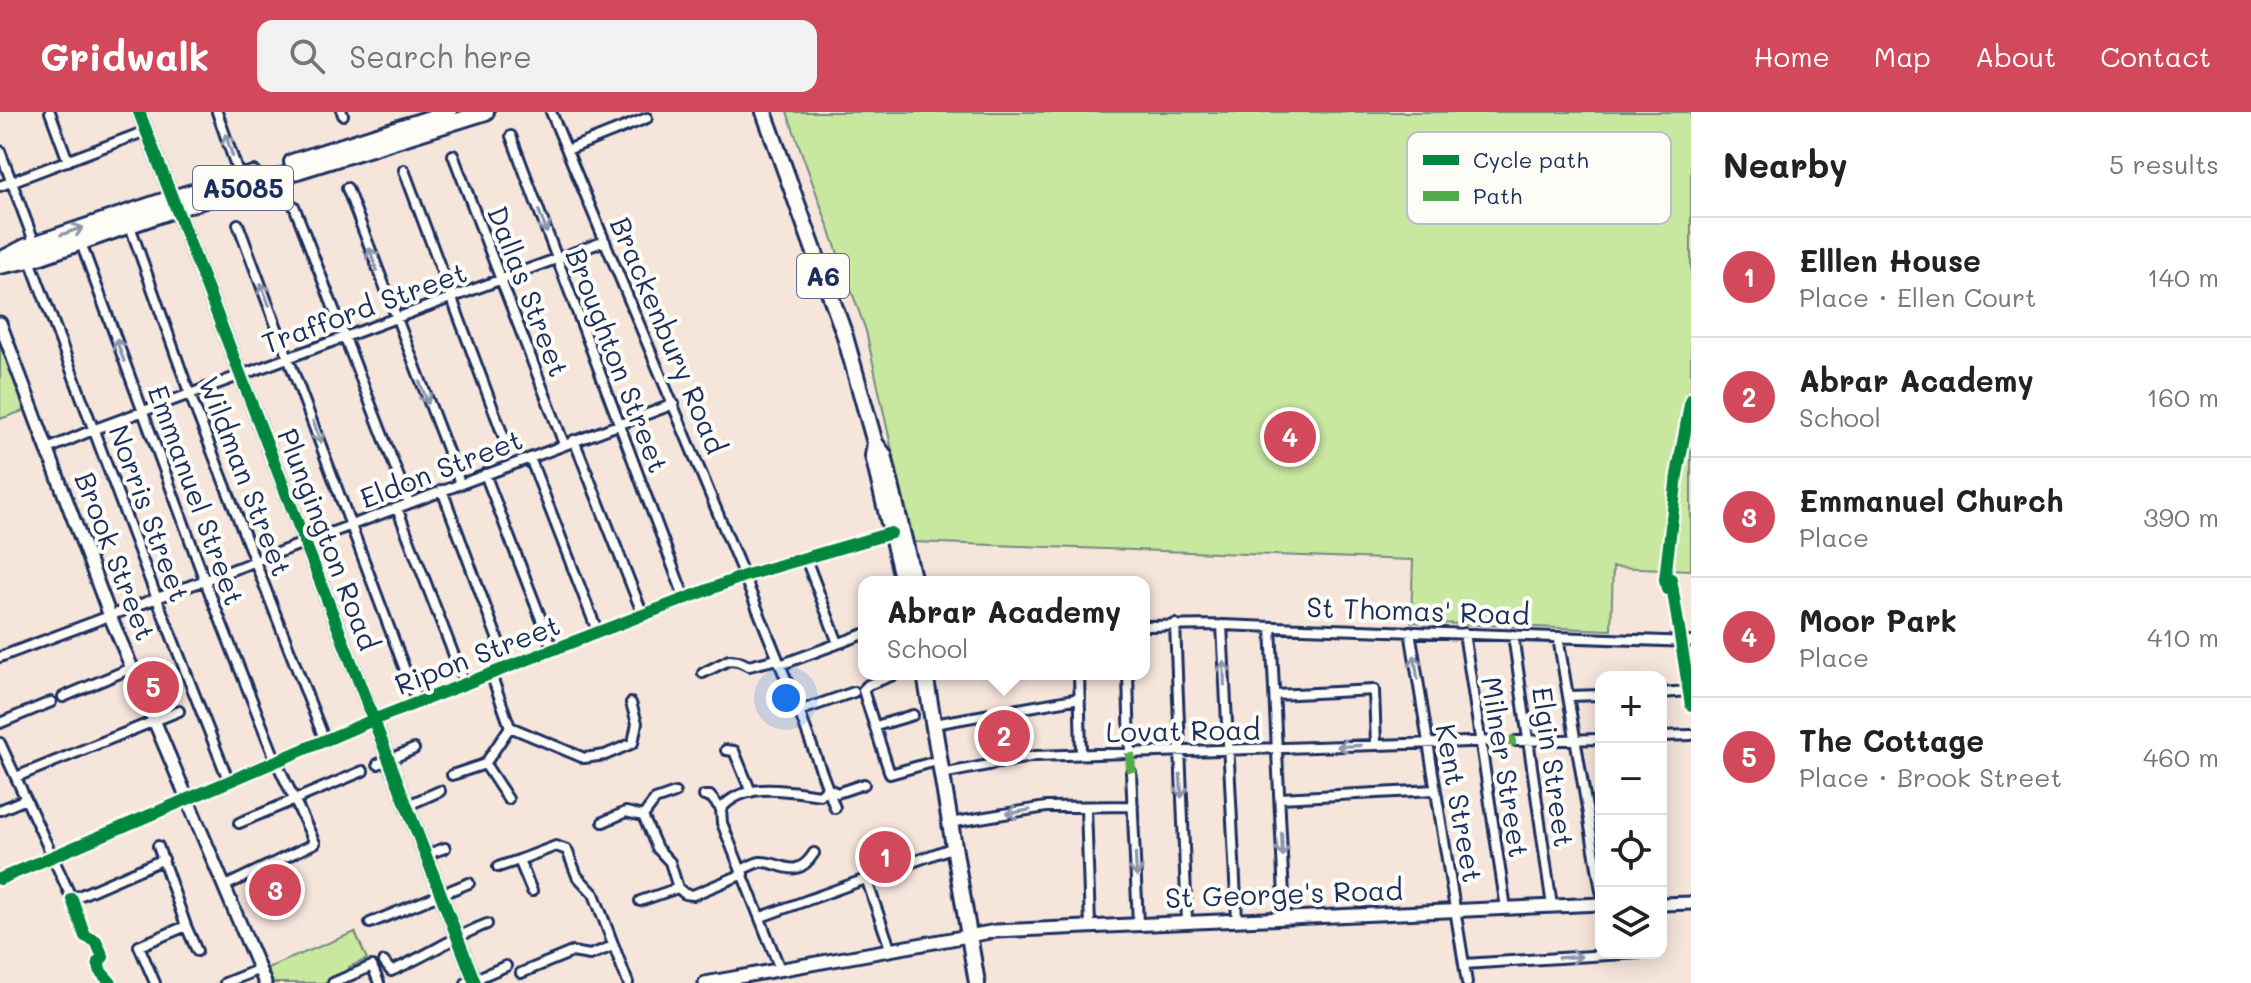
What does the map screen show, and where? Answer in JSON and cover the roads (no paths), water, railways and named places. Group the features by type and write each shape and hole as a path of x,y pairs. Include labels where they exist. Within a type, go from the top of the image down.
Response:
{"highway":[{"name":"A5085","path":"0,263 30,260 81,243 130,226 174,203 240,178 445,112"},
{"name":"A5085","path":"0,263 35,244 486,112"},
{"name":"A6","path":"764,112 844,333 875,443 873,456 912,576"},
{"name":"A6","path":"898,532 902,576"},
{"path":"926,680 977,983"}],"street":[{"path":"50,112 68,161"},
{"name":"Plungington Road","path":"139,112 373,720 383,762 406,806 457,935 472,982"},
{"path":"218,112 240,178"},
{"name":"Brackenbury Road","path":"551,112 674,404 799,711 835,808"},
{"path":"567,150 647,118"},
{"path":"0,186 146,131"},
{"name":"Broughton Street","path":"511,136 685,599"},
{"path":"0,151 35,244"},
{"name":"Dallas Street","path":"453,155 564,444"},
{"path":"405,173 504,438"},
{"path":"349,193 460,483"},
{"path":"294,207 409,503"},
{"name":"Wildman Street","path":"130,226 190,395 325,741"},
{"path":"239,226 417,702"},
{"name":"Trafford Street","path":"48,449 605,241"},
{"name":"Emmanuel Street","path":"81,243 205,581 276,761 315,843 225,886"},
{"name":"Norris Street","path":"30,260 229,782"},
{"name":"Brook Street","path":"0,323 110,616 265,983"},
{"name":"Eldon Street","path":"0,657 674,404"},
{"path":"574,440 643,615"},
{"path":"530,458 598,633"},
{"path":"485,474 553,650"},
{"path":"442,490 508,667"},
{"path":"397,508 465,684"},
{"name":"Ripon Street","path":"0,879 417,702 744,576 898,532"},
{"path":"806,559 838,643"},
{"path":"1671,578 1691,705"},
{"path":"1175,624 1187,921"},
{"path":"1222,625 1237,919"},
{"name":"St Thomas' Road","path":"1150,626 1222,625 1691,642"},
{"path":"1271,627 1285,917"},
{"name":"Kent Street","path":"1410,631 1467,983"},
{"name":"Milner Street","path":"1464,633 1506,908"},
{"name":"Elgin Street","path":"1513,635 1552,906"},
{"path":"703,673 729,660 749,666 778,662 858,636"},
{"path":"1558,637 1600,887"},
{"path":"63,697 134,667"},
{"path":"491,674 510,727 584,758 605,755 633,743 637,723 631,703"},
{"path":"799,711 881,680"},
{"path":"1079,680 1081,753"},
{"path":"1128,680 1130,753"},
{"path":"1275,695 1374,690 1376,745"},
{"path":"858,691 876,726 913,715"},
{"path":"1667,693 1688,691"},
{"path":"1569,696 1595,695"},
{"path":"840,696 844,707"},
{"path":"934,724 1080,698"},
{"path":"0,723 51,702"},
{"path":"16,777 179,711"},
{"name":"Lovat Road","path":"876,726 890,774 1081,753 1279,750 1499,741"},
{"path":"452,775 485,764 510,727"},
{"path":"1667,736 1691,735"},
{"path":"1516,741 1595,739"},
{"path":"0,743 72,899 164,859"},
{"path":"383,762 414,749"},
{"path":"726,750 734,751 751,792"},
{"path":"485,764 508,799"},
{"path":"239,823 363,771"},
{"path":"1131,772 1138,924"},
{"path":"721,809 728,801 764,789 820,795 827,788 837,793 864,784"},
{"path":"1280,798 1435,790"},
{"path":"406,806 440,791"},
{"path":"643,816 655,800 675,793"},
{"path":"704,796 710,796 721,809 722,823 780,969"},
{"path":"0,810 26,799"},
{"path":"950,823 1046,807 1133,806"},
{"path":"1086,807 1090,925"},
{"path":"603,822 626,812 643,816"},
{"path":"643,816 657,848 670,862 678,888 685,894 693,895 760,862 787,870 809,861 814,853"},
{"path":"158,846 197,951"},
{"path":"498,867 556,846 567,850 577,876 594,894 628,983"},
{"path":"761,917 954,847"},
{"path":"425,855 445,848"},
{"path":"519,860 532,891"},
{"path":"866,878 891,951"},
{"path":"370,923 469,883"},
{"path":"640,901 678,888"},
{"path":"1667,904 1691,903"},
{"name":"St George's Road","path":"705,983 996,931 1595,904"},
{"path":"384,962 391,971 432,953 457,935 487,924"},
{"path":"155,983 139,946 186,926"},
{"path":"521,973 572,952 590,955 613,946"},
{"path":"1464,964 1595,956"},
{"path":"333,983 372,966 379,983"},
{"path":"472,982 506,966"},
{"path":"225,983 260,969"}],"place":[{"name":"Moor Park","path":"1290,437"},
{"name":"The Cottage","path":"153,687"},
{"name":"Abrar Academy","path":"1004,736"},
{"name":"Elllen House","path":"885,857"},
{"name":"Emmanuel Church","path":"275,890"}]}
